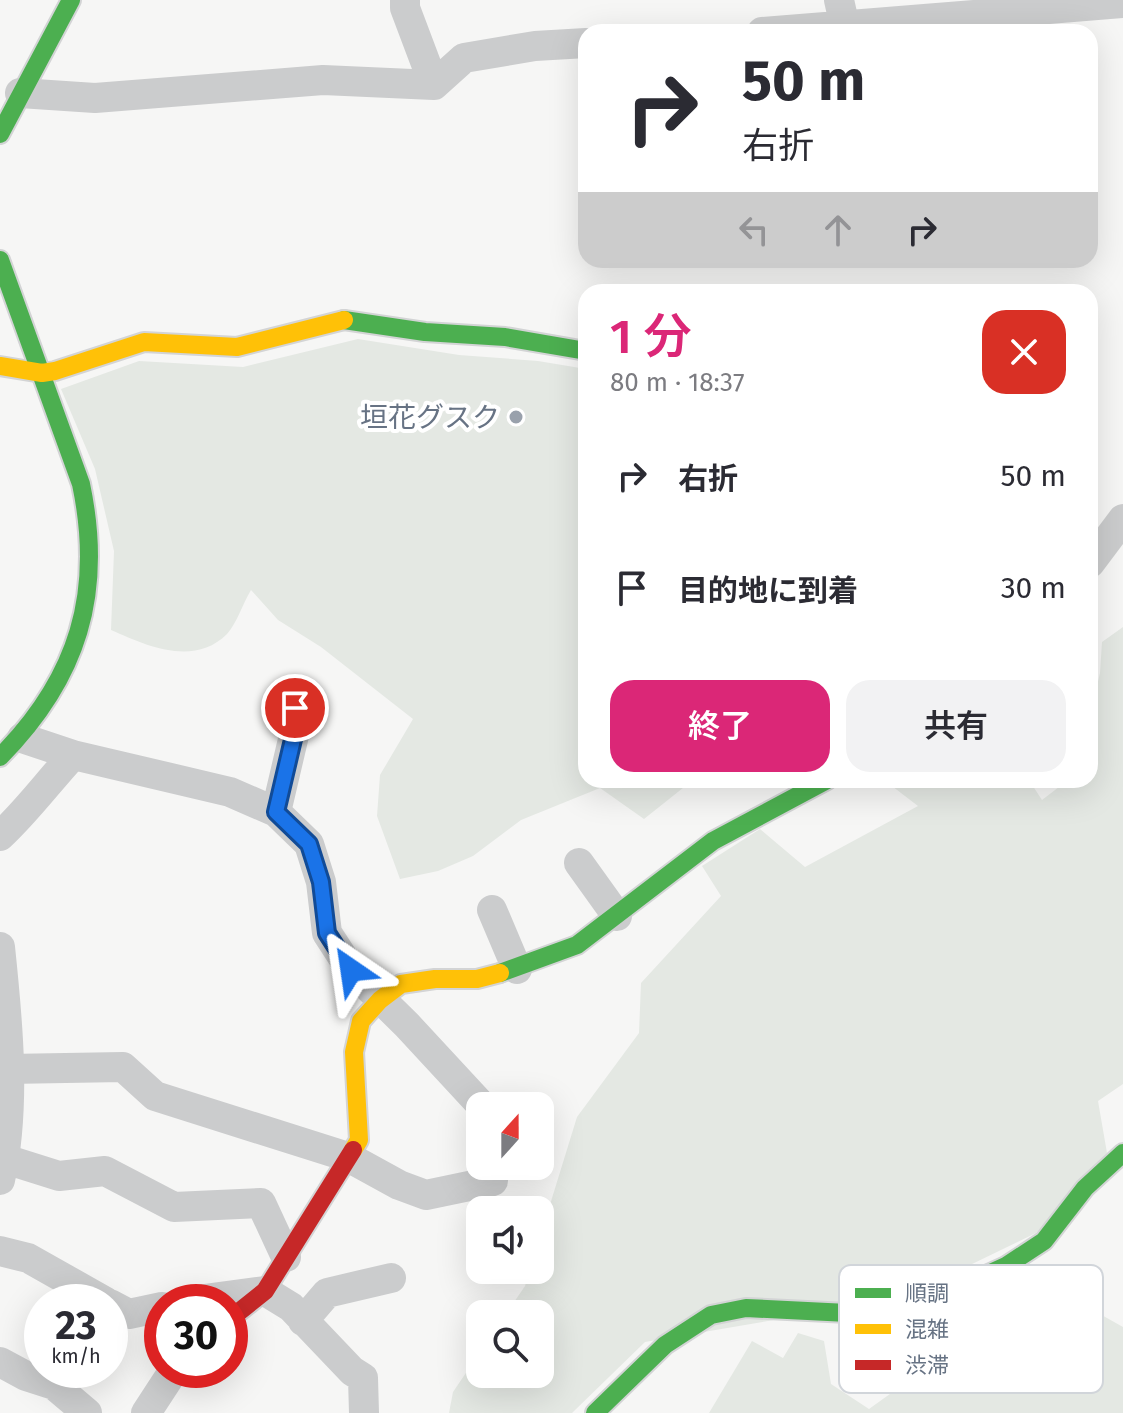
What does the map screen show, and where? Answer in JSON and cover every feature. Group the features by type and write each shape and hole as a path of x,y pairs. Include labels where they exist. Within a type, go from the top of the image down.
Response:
{"street":[{"path":"0,134 71,0"},
{"path":"405,0 405,8 434,85"},
{"path":"798,24 842,14 1123,3"},
{"path":"20,93 95,98 323,80 434,85 464,58 535,46 578,43"},
{"path":"0,260 81,487 90,540 86,607 78,642 58,683 11,747 73,755 230,792 276,812 309,844 321,882 327,933 351,970 469,1092"},
{"path":"0,366 42,373 55,371 144,342 237,347 348,319 425,332 505,337 578,350"},
{"path":"1098,552 1123,519"},
{"path":"276,812 295,731 295,708"},
{"path":"0,836 23,815 38,793 73,755"},
{"path":"248,1305 265,1291 359,1140 354,1052 361,1021 380,1000 401,984 435,979 477,979 517,969 577,945 713,841 812,788"},
{"path":"579,863 617,916"},
{"path":"492,910 517,969"},
{"path":"0,947 5,1075 2,1170 59,1176 105,1171 174,1207 261,1203 286,1257"},
{"path":"5,1075 123,1067 155,1096 348,1157 399,1185 426,1195 493,1180"},
{"path":"1008,1265 1044,1241 1085,1188 1123,1153"},
{"path":"0,1251 28,1258 74,1284"},
{"path":"303,1321 327,1293 391,1278"},
{"path":"248,1293 265,1291 291,1307 352,1371 363,1378 364,1413"},
{"path":"595,1413 665,1345 711,1315 746,1308 839,1313"},
{"path":"0,1362 26,1376 54,1385 87,1413"},
{"path":"146,1413 162,1388"}],"shaded area":[{"path":"358,339 459,355 578,368 578,788 600,788 521,820 473,856 438,871 400,879 377,816 380,775 413,719 321,647 278,620 251,590 227,634 200,650 155,647 111,630 114,551 95,469 61,389 139,361 243,367"},
{"path":"1123,627 1123,1084 1098,1101 1107,1153 1036,1233 970,1265 839,1265 839,1309 645,1342 572,1413 449,1413 453,1392 466,1373 466,1388 554,1388 554,1300 516,1300 526,1284 554,1284 553,1196 577,1117 639,1033 641,983 721,896 702,866 760,829 805,867 918,806 894,788 1034,788 1042,800 1058,788 1098,788 1102,642"},
{"path":"600,788 683,788 644,819"},
{"path":"1103,1316 1123,1327 1123,1413 709,1413 752,1341 783,1358 798,1333 824,1341 831,1384 839,1389 839,1393 845,1393 869,1409 891,1393 1103,1393"}],"traffic: fast":[{"path":"0,134 71,0"},
{"path":"0,260 81,484 89,562 86,597 66,665 27,727 0,757"},
{"path":"344,320 425,332 505,337 578,350"},
{"path":"500,973 577,945 713,841 812,788"},
{"path":"1008,1265 1044,1241 1085,1188 1123,1153"},
{"path":"595,1413 665,1345 711,1315 746,1308 839,1313"}],"traffic: slow":[{"path":"0,366 42,373 55,371 144,342 237,347 344,320"},
{"path":"353,1150 359,1140 354,1052 361,1021 380,1000 401,984 435,979 477,979 500,973"}],"traffic: jam":[{"path":"248,1305 265,1291 353,1150"}],"place":[{"name":"垣花グスク","path":"516,417"}],"route":[{"path":"295,708 295,731 276,812 309,844 321,882 327,933 351,970"}]}
